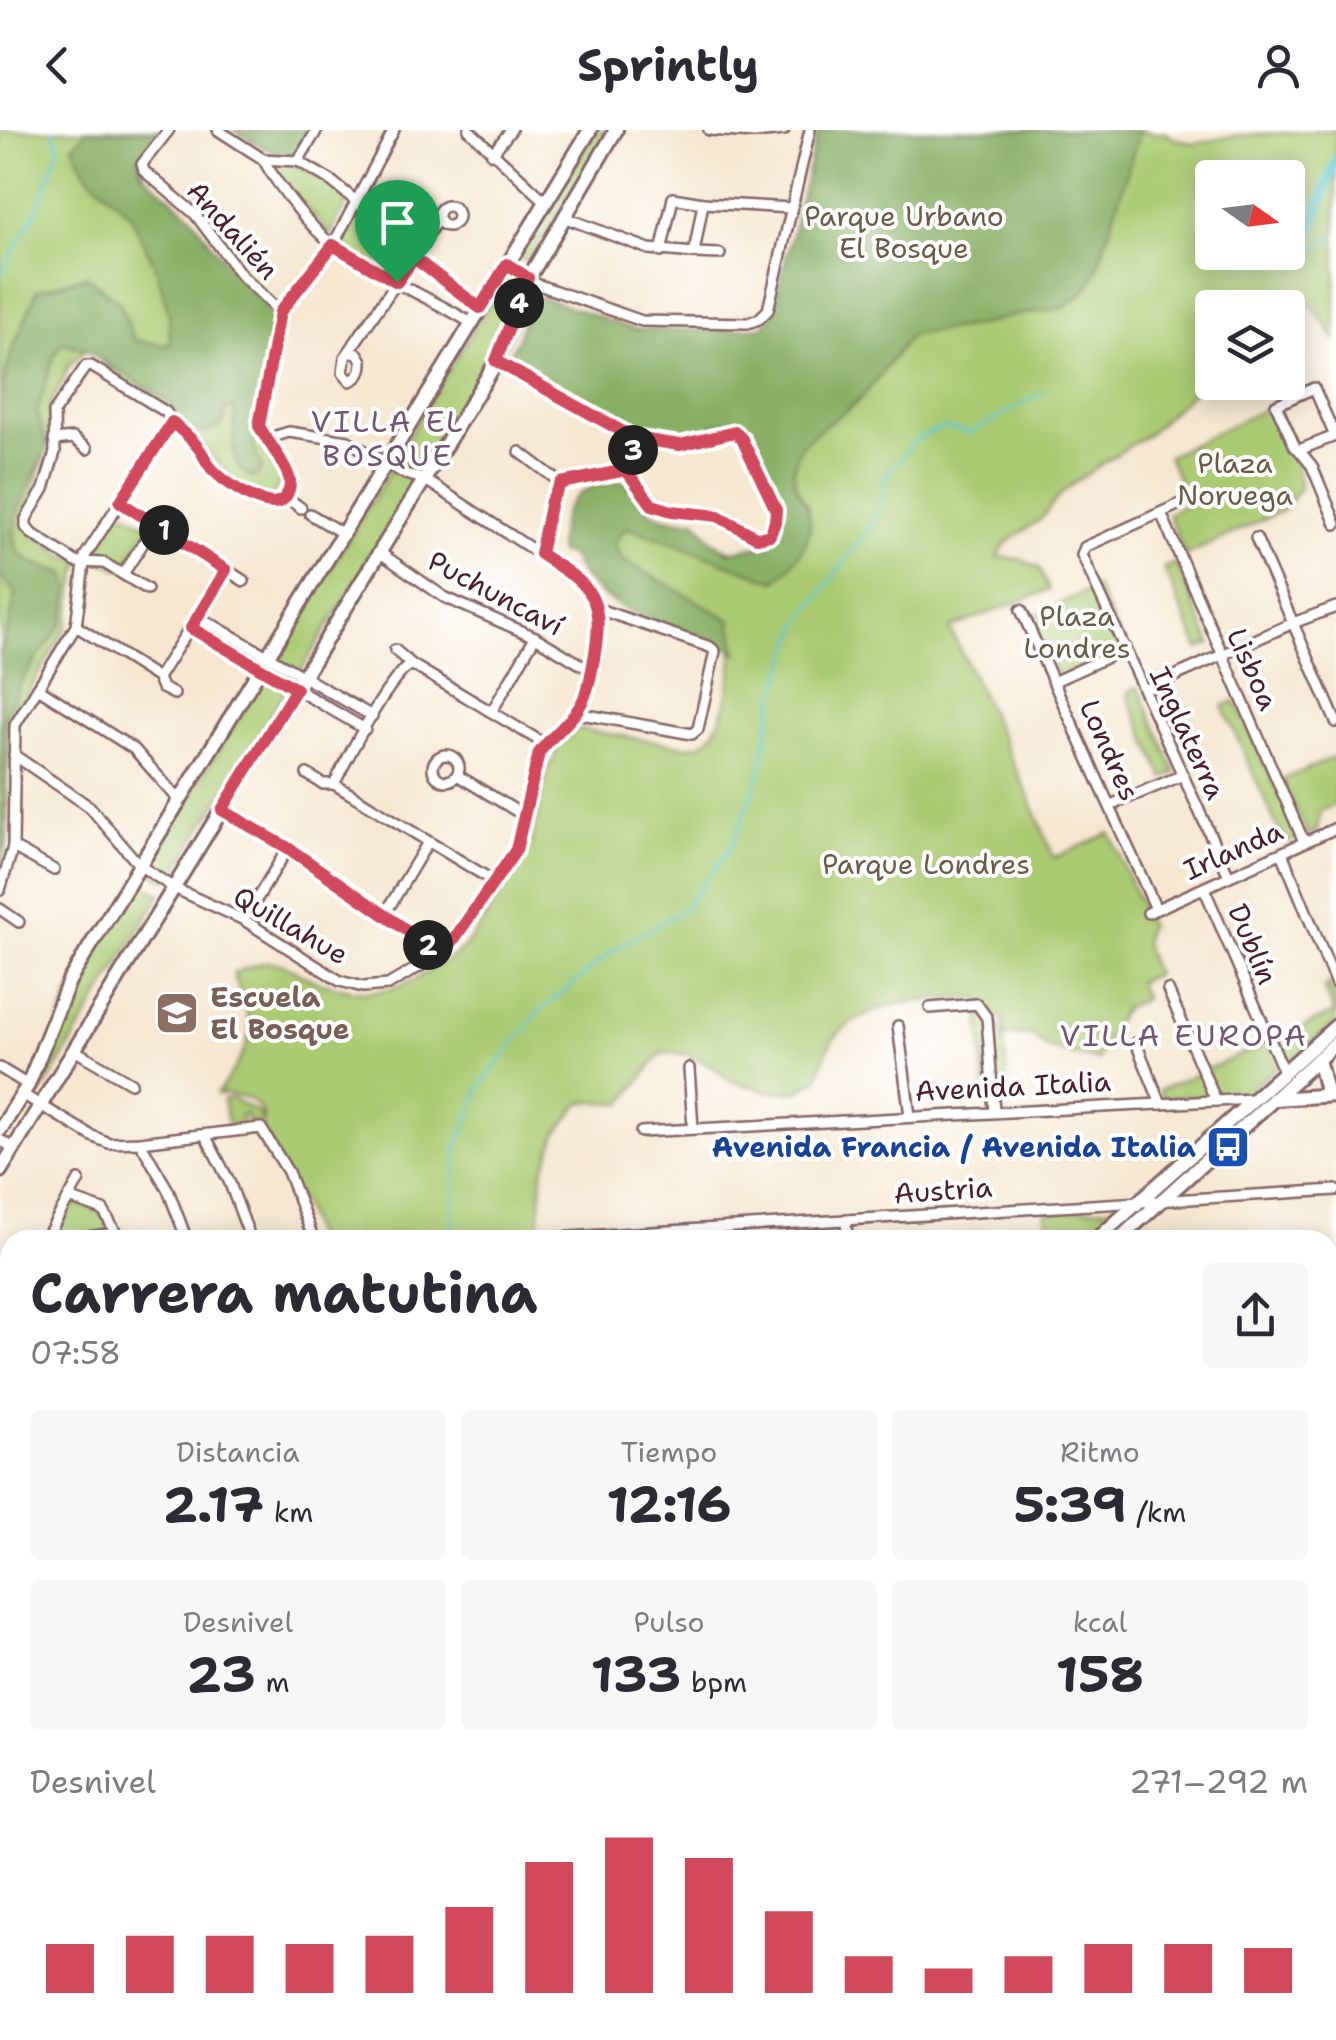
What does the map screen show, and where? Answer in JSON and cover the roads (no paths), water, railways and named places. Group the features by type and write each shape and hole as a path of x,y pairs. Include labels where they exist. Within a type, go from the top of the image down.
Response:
{"main road":[{"path":"0,1130 25,1089 69,982 590,130"},
{"path":"0,1171 496,361 528,278 616,130"},
{"path":"1107,1230 1336,1026"},
{"path":"1129,1230 1336,1042"},
{"path":"1318,1059 1331,1095"},
{"name":"Avenida Italia","path":"1252,1099 1331,1095"}],"street":[{"name":"Andalién","path":"169,130 142,164 144,171 195,214 242,276 280,312"},
{"path":"218,130 264,159 298,161 330,180 414,258 480,308"},
{"path":"298,161 318,130"},
{"path":"147,589 104,563 76,562 26,527 26,519 44,489 54,452 54,412 86,366 91,366 166,412 196,444 212,469 230,483 264,503 274,504 286,497 290,482 285,468 259,426 280,312 333,245 394,130"},
{"path":"469,130 545,201"},
{"path":"492,154 511,130"},
{"path":"709,130 784,130"},
{"path":"507,264 536,284 642,321 748,323 760,319 768,310 810,130"},
{"path":"264,159 275,180 333,245 471,322"},
{"path":"661,252 673,198 791,208"},
{"path":"694,254 703,203"},
{"path":"563,217 661,252 720,254"},
{"path":"349,352 440,220"},
{"path":"496,361 634,438 680,445 735,432 776,510 770,535 758,538 718,516 652,505 626,470"},
{"path":"1299,450 1335,436 1314,388 1276,405 1295,447 1312,466 1336,524"},
{"path":"0,890 13,846 15,725 76,626 85,556 172,422"},
{"path":"266,439 288,432 348,441 405,474 424,479 540,554 583,584 598,609 715,651 698,728 692,734 576,713"},
{"path":"54,440 73,438 88,450"},
{"path":"626,470 634,438"},
{"path":"520,452 561,483 626,470"},
{"path":"540,554 551,501 561,483"},
{"path":"286,497 342,533"},
{"path":"120,502 244,581"},
{"path":"1161,513 1182,502"},
{"name":"Inglaterra","path":"1161,513 1085,547 1082,555 1229,876"},
{"name":"Lisboa","path":"1161,513 1304,842"},
{"path":"123,574 156,525"},
{"path":"1256,538 1336,722"},
{"name":"Puchuncaví","path":"380,552 444,597 536,637 592,671"},
{"path":"158,678 226,570"},
{"path":"1144,690 1336,607"},
{"name":"Quillahue","path":"14,755 90,807 139,865 174,888 244,920 340,981 363,986 388,985 450,945 516,850 539,753 582,703 592,671 600,623 598,609"},
{"name":"Londres","path":"1021,610 1110,805 1152,911"},
{"path":"198,617 263,662"},
{"path":"76,626 158,678 162,688 174,694"},
{"path":"191,628 372,716"},
{"path":"492,711 536,637"},
{"path":"396,650 411,664 545,744"},
{"path":"1055,681 1125,650"},
{"path":"334,784 364,728 402,670 411,664"},
{"path":"300,683 336,712 364,728"},
{"path":"38,688 134,749 178,800"},
{"path":"336,712 343,699"},
{"path":"307,774 323,784 334,784 494,882"},
{"path":"457,775 523,815"},
{"path":"1110,805 1183,775"},
{"path":"222,810 288,848 441,954"},
{"name":"Irlanda","path":"1152,911 1336,828"},
{"path":"385,914 428,842"},
{"path":"13,846 54,870"},
{"path":"244,920 288,848"},
{"path":"1282,853 1336,984"},
{"name":"Dublín","path":"1204,888 1284,1072"},
{"path":"0,909 19,922"},
{"path":"1168,990 1216,1101"},
{"path":"930,1008 978,1004 984,1011 994,1112"},
{"path":"898,1026 910,1116"},
{"path":"1136,1043 1161,1104"},
{"path":"74,1050 131,1082"},
{"path":"0,1068 40,1106 109,1143 261,1128 288,1172 310,1230"},
{"path":"689,1068 692,1128"},
{"name":"Avenida Italia","path":"640,1132 1252,1099"},
{"path":"206,1135 247,1230"},
{"path":"0,1140 14,1148"},
{"path":"140,1142 168,1190 184,1230"},
{"path":"55,1230 79,1180"},
{"name":"Austria","path":"680,1230 1336,1190"},
{"path":"69,1198 102,1210 115,1230"},
{"path":"846,1219 847,1230"}],"waterway":[{"path":"0,276 38,208 59,148 53,130"},
{"path":"1305,248 1336,159"},
{"path":"1305,255 1336,237"},
{"path":"452,1230 457,1148 482,1084 539,1012 615,949 683,910 732,846 759,777 775,696 800,622 879,515 885,476 917,439 944,427 971,433 1044,392"}],"place":[{"name":"Escuela El Bosque","path":"177,1013"},
{"name":"Avenida Francia / Avenida Italia","path":"1228,1147"}],"district":[{"name":"VILLA EL BOSQUE","path":"388,438"},
{"name":"VILLA EUROPA","path":"1184,1035"}],"park label":[{"name":"Parque Urbano El Bosque","path":"904,232"},
{"name":"Plaza Noruega","path":"1235,479"},
{"name":"Plaza Londres","path":"1077,632"},
{"name":"Parque Londres","path":"926,864"}]}
